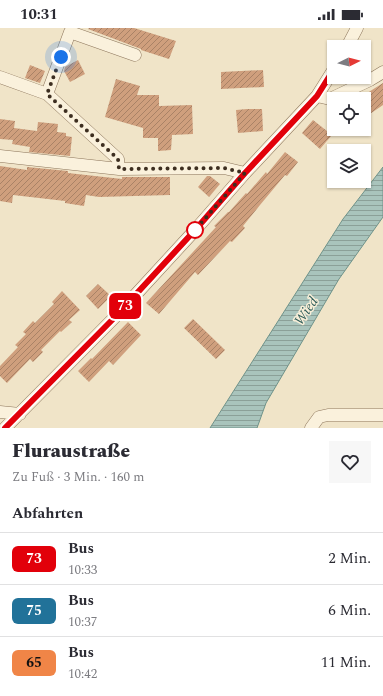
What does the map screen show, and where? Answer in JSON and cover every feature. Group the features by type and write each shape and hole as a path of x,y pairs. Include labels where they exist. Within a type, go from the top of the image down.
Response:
{"street":[{"path":"351,40 357,28"},
{"path":"47,94 70,32 135,55"},
{"path":"317,96 330,99 370,80 383,72"},
{"path":"0,77 47,94 118,159 119,169"},
{"path":"5,428 116,316 245,173 317,96 327,80"},
{"path":"0,156 119,169 224,168 245,173"},
{"path":"0,412 20,414"},
{"path":"311,428 320,417 328,415 383,415"}],"water":[{"name":"Wied","path":"383,167 383,217 339,279 266,403 257,428 210,428 343,219 367,188 371,188 371,183"}],"building":[{"path":"134,28 176,41 169,59 141,50 88,29"},
{"path":"78,60 85,74 70,82 64,71 65,67"},
{"path":"30,65 45,71 40,83 25,78"},
{"path":"263,70 264,87 221,89 221,72"},
{"path":"116,79 140,86 137,95 159,95 159,106 192,105 193,134 172,135 171,150 158,151 158,138 143,138 143,128 105,117"},
{"path":"383,83 383,105 371,113 371,92 369,92"},
{"path":"262,109 263,131 238,133 236,110"},
{"path":"0,119 15,121 14,128 37,131 38,122 58,124 57,132 66,133 66,136 72,137 70,156 29,152 30,147 12,144 13,140 0,139"},
{"path":"313,120 327,131 327,136 331,136 320,149 302,133"},
{"path":"285,152 298,162 287,176 285,175 243,226 245,228 232,242 230,241 198,275 195,272 159,314 146,303 216,227 214,226 246,193 247,194 266,172 267,174"},
{"path":"0,166 27,170 27,167 68,171 68,173 122,179 122,177 170,177 170,195 99,197 86,195 84,206 65,203 65,201 13,195 12,203 0,201"},
{"path":"207,176 210,176 220,184 209,197 198,187"},
{"path":"98,284 111,296 98,309 86,296"},
{"path":"62,291 80,310 69,320 72,322 61,332 60,331 41,350 43,352 33,362 30,359 7,383 0,376 0,366 18,347 15,345 26,334 23,332 33,321 35,323 54,304 52,302"},
{"path":"193,319 225,350 216,359 184,328"},
{"path":"128,322 141,335 113,365 109,361 89,382 78,371 91,358 92,359"}],"bus line":[{"name":"73","path":"5,428 116,316 245,173 317,96 327,80"}],"route":[{"path":"61,57 47,94 118,159 119,169 224,168 245,173 195,230"}]}
